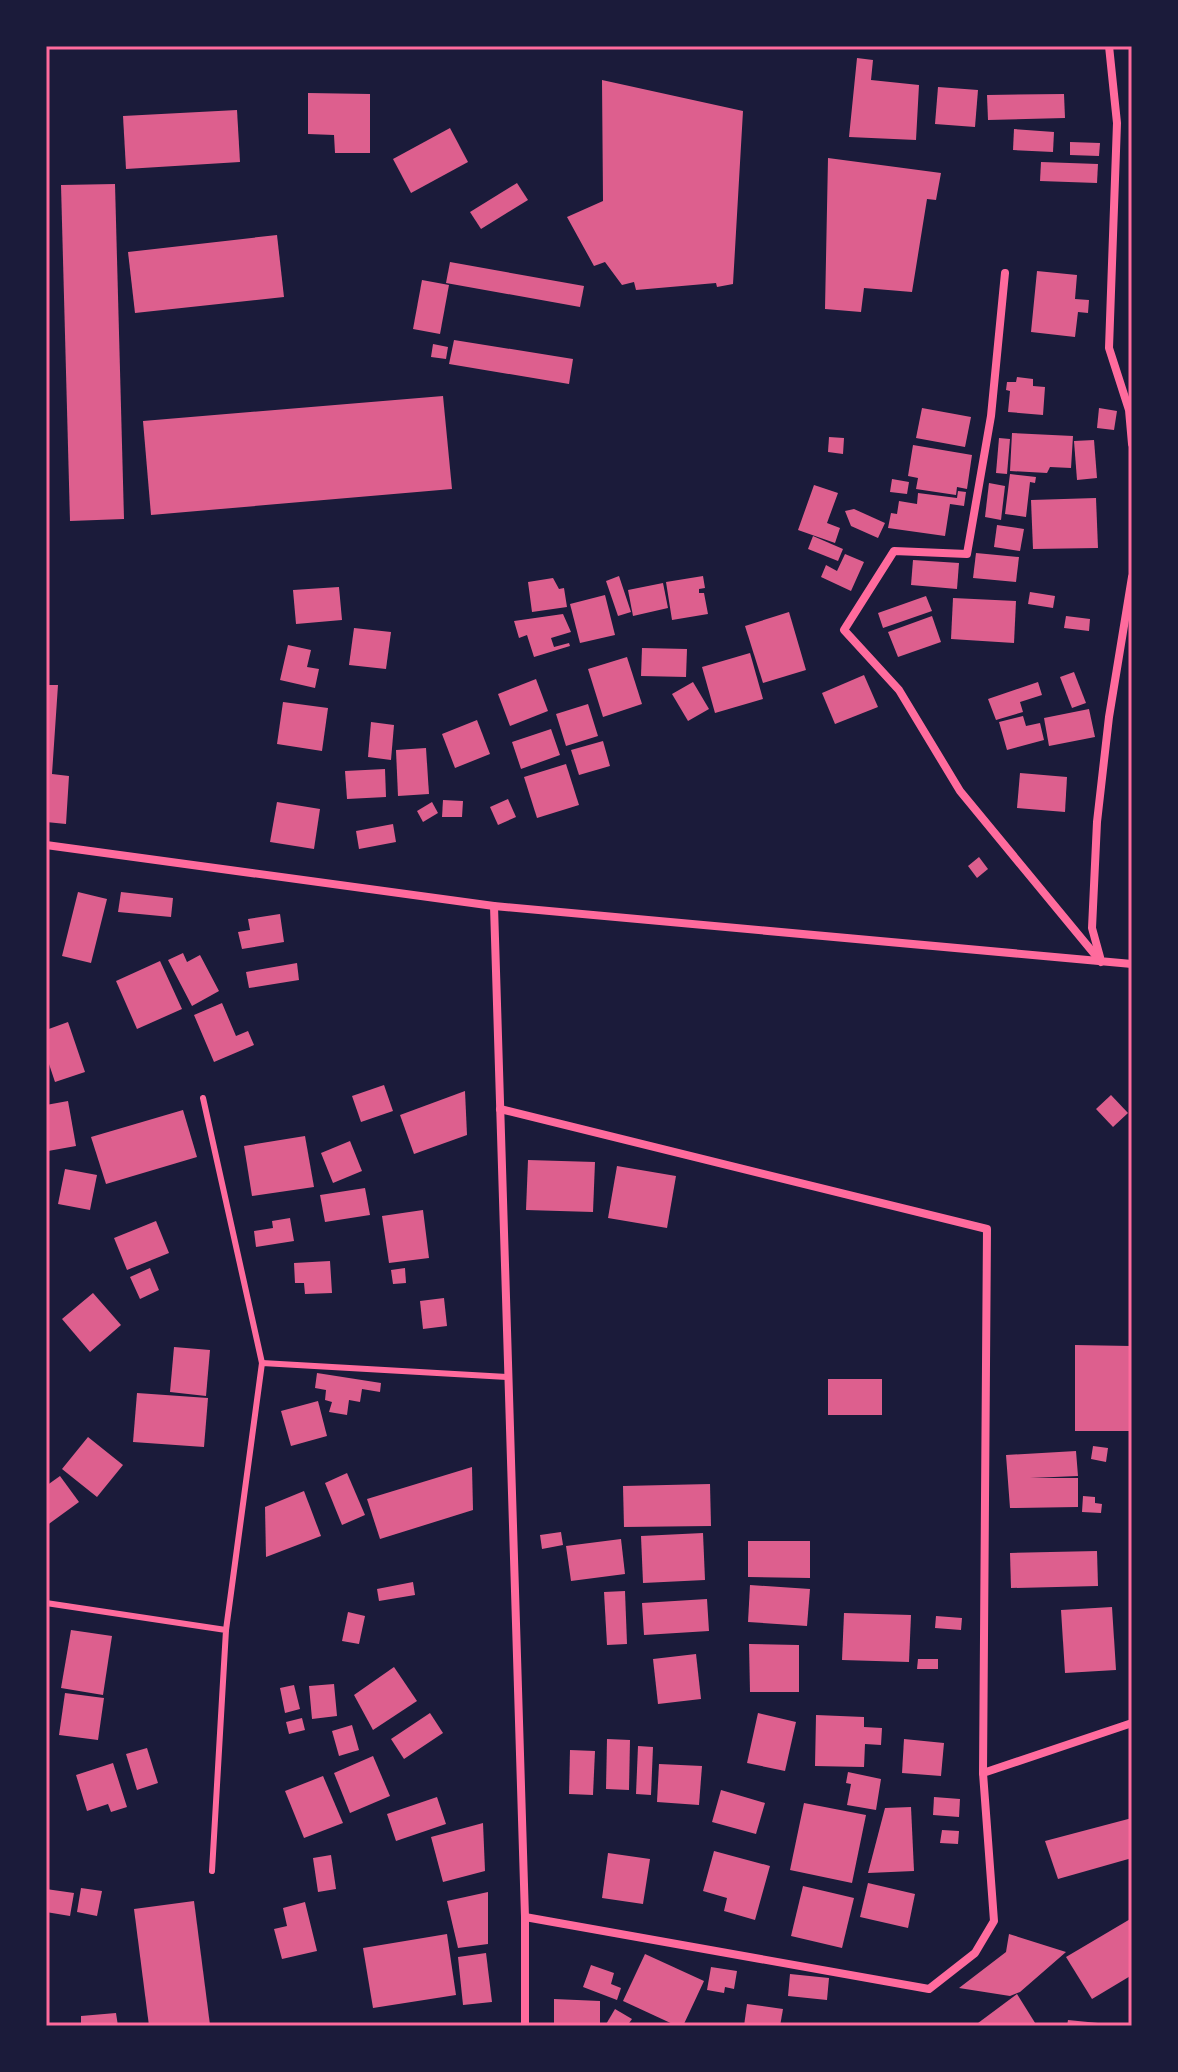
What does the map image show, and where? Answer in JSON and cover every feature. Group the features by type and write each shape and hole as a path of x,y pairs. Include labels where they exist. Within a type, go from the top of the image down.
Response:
{"street":[{"path":"1109,46 1117,123 1109,348 1129,410 1132,444"},
{"path":"1005,273 991,416 967,554 894,551 844,630 899,690 960,791 1101,962"},
{"path":"1101,962 1092,928 1097,822 1109,717 1132,577"},
{"path":"46,845 494,906 1132,964"},
{"path":"494,906 525,1917 525,2026"},
{"path":"500,1109 987,1229 983,1773 994,1921 975,1953 929,1989 525,1917"},
{"path":"983,1773 1132,1723"}],"lane":[{"path":"203,1098 262,1363 226,1630 212,1871"},
{"path":"262,1363 507,1377"},
{"path":"46,1603 226,1630"}],"building":[{"path":"857,58 873,60 871,80 919,85 916,140 849,137"},
{"path":"602,80 743,111 733,284 636,290 634,282 622,285 605,262 594,266 567,217 603,201"},
{"path":"938,87 978,90 975,127 935,124"},
{"path":"308,93 370,94 370,153 335,153 334,135 308,134"},
{"path":"1064,94 1065,118 988,120 987,95"},
{"path":"237,110 240,162 126,169 123,116"},
{"path":"450,128 468,162 411,193 393,159"},
{"path":"1014,129 1054,132 1053,152 1013,150"},
{"path":"1070,142 1100,143 1099,156 1070,155"},
{"path":"828,158 941,173 936,200 927,199 912,292 864,288 861,312 825,309"},
{"path":"1041,162 1098,164 1097,183 1040,181"},
{"path":"517,183 528,200 481,229 470,212"},
{"path":"115,184 124,519 70,521 61,185"},
{"path":"277,235 284,297 135,313 128,252"},
{"path":"450,262 584,286 580,307 446,283"},
{"path":"1037,271 1077,275 1075,299 1089,300 1088,313 1078,312 1075,337 1031,332"},
{"path":"422,280 449,285 440,334 413,329"},
{"path":"454,340 573,359 569,384 449,364"},
{"path":"433,344 448,347 446,359 431,357"},
{"path":"1017,377 1033,379 1033,386 1045,387 1043,415 1008,412 1010,391 1006,390 1007,382 1016,382"},
{"path":"443,396 452,489 151,515 143,421"},
{"path":"922,408 971,417 965,447 916,438"},
{"path":"1099,408 1117,411 1114,430 1097,428"},
{"path":"1012,433 1073,436 1071,468 1050,467 1047,473 1010,471"},
{"path":"829,437 844,438 843,454 828,452"},
{"path":"999,438 1010,439 1007,474 996,473"},
{"path":"1094,440 1097,478 1077,480 1074,441"},
{"path":"913,445 972,455 967,489 957,487 956,495 916,489 918,478 908,476"},
{"path":"1010,474 1036,477 1035,483 1030,482 1026,517 1005,514"},
{"path":"892,479 909,482 907,494 890,492"},
{"path":"989,483 1005,486 1001,520 985,517"},
{"path":"814,485 838,493 827,523 840,528 835,543 798,530"},
{"path":"958,491 966,492 964,506 950,504 945,536 888,528 891,513 897,514 899,501 917,504 918,493 957,498"},
{"path":"1096,498 1098,548 1033,549 1031,500"},
{"path":"854,509 885,523 878,538 851,526 845,511"},
{"path":"997,525 1024,529 1020,551 994,547"},
{"path":"813,536 843,549 838,561 808,549"},
{"path":"976,553 1019,557 1016,582 973,578"},
{"path":"845,554 864,562 851,591 821,577 826,565 837,571"},
{"path":"913,560 959,563 957,589 911,585"},
{"path":"619,576 631,612 618,616 606,581"},
{"path":"703,576 705,588 699,589 699,593 704,593 708,614 672,620 666,582"},
{"path":"553,578 559,589 564,588 567,607 532,612 528,582"},
{"path":"663,583 668,608 633,616 628,590"},
{"path":"339,587 342,620 296,624 293,590"},
{"path":"1030,592 1055,596 1053,608 1028,604"},
{"path":"605,595 615,635 580,643 570,604"},
{"path":"926,596 932,611 883,628 878,613"},
{"path":"953,598 1016,601 1014,643 951,639"},
{"path":"789,612 806,670 763,683 745,626"},
{"path":"563,614 571,632 551,638 554,647 569,643 570,646 534,657 527,635 519,638 514,621"},
{"path":"932,616 941,642 898,657 888,632"},
{"path":"1066,616 1090,619 1089,631 1064,628"},
{"path":"354,628 391,632 386,669 349,665"},
{"path":"288,645 311,650 307,667 319,669 315,688 280,680"},
{"path":"642,648 687,649 686,677 641,676"},
{"path":"750,653 763,699 715,713 702,667"},
{"path":"627,657 642,704 603,717 588,669"},
{"path":"1074,672 1086,703 1072,708 1060,677"},
{"path":"864,675 878,707 835,724 822,693"},
{"path":"536,679 548,711 510,726 498,694"},
{"path":"693,682 709,709 688,721 672,694"},
{"path":"1038,682 1042,695 1020,702 1023,712 996,720 988,699"},
{"path":"46,685 58,685 52,774 69,776 66,824 46,822"},
{"path":"283,702 328,708 322,751 277,744"},
{"path":"588,704 598,736 566,746 556,714"},
{"path":"1089,709 1095,737 1049,746 1044,718"},
{"path":"1023,716 1026,726 1040,723 1044,740 1007,750 999,722"},
{"path":"477,720 490,754 455,768 442,734"},
{"path":"371,722 394,725 391,760 368,757"},
{"path":"551,729 560,755 521,769 512,742"},
{"path":"603,741 610,766 579,775 571,750"},
{"path":"426,748 429,794 398,796 396,750"},
{"path":"566,764 579,805 537,818 524,777"},
{"path":"385,769 386,797 347,799 345,771"},
{"path":"1020,773 1067,777 1065,812 1017,808"},
{"path":"508,799 516,817 498,825 490,807"},
{"path":"443,800 463,801 462,817 442,817"},
{"path":"277,802 320,809 314,849 270,842"},
{"path":"432,802 438,813 423,822 417,811"},
{"path":"393,824 396,842 359,849 356,831"},
{"path":"979,857 988,869 977,878 968,866"},
{"path":"78,892 107,899 91,963 62,956"},
{"path":"121,892 173,898 171,917 118,912"},
{"path":"280,914 284,942 242,949 238,932 250,930 248,919"},
{"path":"183,953 187,962 200,955 219,991 192,1006 168,960"},
{"path":"160,961 182,1009 137,1029 116,981"},
{"path":"297,963 299,980 249,988 246,972"},
{"path":"222,1003 236,1036 248,1031 254,1045 214,1062 194,1015"},
{"path":"68,1022 85,1072 55,1082 46,1055 46,1030"},
{"path":"384,1085 393,1111 361,1122 352,1096"},
{"path":"465,1091 467,1135 414,1154 400,1115"},
{"path":"1111,1095 1128,1113 1113,1127 1096,1109"},
{"path":"68,1101 76,1146 48,1151 46,1105"},
{"path":"183,1110 197,1157 106,1184 91,1137"},
{"path":"305,1136 314,1187 252,1196 244,1146"},
{"path":"350,1141 362,1171 333,1183 321,1153"},
{"path":"528,1160 595,1162 593,1212 526,1210"},
{"path":"617,1166 676,1176 667,1228 608,1218"},
{"path":"65,1169 97,1175 90,1210 58,1204"},
{"path":"365,1188 370,1215 325,1222 320,1195"},
{"path":"423,1210 429,1258 389,1263 382,1216"},
{"path":"290,1218 294,1241 256,1247 254,1231 273,1228 272,1221"},
{"path":"156,1221 169,1253 127,1270 114,1238"},
{"path":"330,1261 332,1293 305,1294 304,1283 295,1283 294,1263"},
{"path":"150,1268 159,1290 140,1299 130,1277"},
{"path":"405,1268 406,1283 393,1284 391,1270"},
{"path":"93,1293 121,1325 90,1352 62,1319"},
{"path":"444,1298 447,1326 423,1329 420,1301"},
{"path":"1075,1345 1131,1346 1131,1431 1075,1431"},
{"path":"174,1347 210,1350 206,1396 170,1392"},
{"path":"317,1373 381,1383 380,1392 362,1389 360,1402 349,1400 347,1415 329,1412 332,1402 325,1400 326,1390 315,1388"},
{"path":"828,1379 882,1379 882,1415 828,1415"},
{"path":"137,1393 208,1398 204,1447 133,1442"},
{"path":"318,1401 327,1436 291,1446 281,1411"},
{"path":"88,1437 123,1465 97,1497 62,1469"},
{"path":"1093,1446 1108,1448 1106,1462 1091,1459"},
{"path":"1076,1451 1078,1476 1030,1478 1078,1478 1078,1507 1010,1508 1006,1455"},
{"path":"472,1467 473,1510 380,1539 367,1499"},
{"path":"347,1473 365,1515 342,1525 325,1483"},
{"path":"60,1476 79,1502 46,1526 46,1486"},
{"path":"710,1484 711,1526 624,1527 623,1486"},
{"path":"304,1491 321,1536 266,1557 265,1507"},
{"path":"1083,1496 1095,1497 1095,1503 1102,1504 1101,1513 1082,1512"},
{"path":"561,1532 563,1545 542,1549 540,1535"},
{"path":"703,1533 705,1580 643,1583 641,1536"},
{"path":"621,1539 625,1574 571,1581 566,1546"},
{"path":"748,1541 810,1541 810,1578 748,1577"},
{"path":"1097,1551 1098,1586 1011,1588 1010,1553"},
{"path":"413,1582 415,1595 379,1601 377,1589"},
{"path":"750,1585 810,1589 807,1626 748,1622"},
{"path":"625,1591 627,1644 607,1645 604,1592"},
{"path":"707,1599 709,1631 644,1635 642,1603"},
{"path":"1112,1607 1116,1670 1065,1673 1061,1610"},
{"path":"348,1612 365,1616 359,1644 342,1641"},
{"path":"844,1613 911,1615 909,1662 842,1660"},
{"path":"936,1616 962,1618 961,1630 935,1628"},
{"path":"71,1630 112,1636 103,1695 61,1688"},
{"path":"749,1644 799,1645 799,1692 750,1692"},
{"path":"696,1654 701,1699 658,1704 653,1659"},
{"path":"918,1659 938,1659 938,1669 917,1669"},
{"path":"394,1667 417,1701 373,1730 354,1695"},
{"path":"334,1684 337,1716 312,1719 309,1686"},
{"path":"294,1685 300,1709 285,1713 280,1688"},
{"path":"65,1693 104,1698 98,1740 59,1735"},
{"path":"430,1713 443,1733 404,1759 391,1739"},
{"path":"758,1713 796,1722 785,1771 747,1763"},
{"path":"816,1715 864,1717 864,1727 882,1728 881,1745 865,1744 864,1767 815,1766"},
{"path":"302,1718 305,1730 289,1734 286,1722"},
{"path":"352,1725 359,1750 339,1756 332,1731"},
{"path":"607,1739 630,1740 629,1790 606,1789"},
{"path":"904,1739 944,1743 941,1776 902,1773"},
{"path":"638,1746 653,1747 651,1795 636,1794"},
{"path":"147,1748 158,1783 137,1790 126,1754"},
{"path":"570,1750 595,1751 593,1795 569,1794"},
{"path":"373,1756 390,1796 350,1813 334,1773"},
{"path":"113,1763 127,1807 111,1812 108,1804 87,1811 76,1775"},
{"path":"659,1764 702,1766 699,1805 657,1802"},
{"path":"848,1772 881,1779 876,1810 847,1805 851,1784 846,1783"},
{"path":"323,1776 343,1823 304,1838 285,1791"},
{"path":"721,1790 765,1803 756,1834 712,1822"},
{"path":"437,1797 446,1824 396,1841 387,1814"},
{"path":"934,1797 960,1799 959,1817 933,1815"},
{"path":"804,1803 866,1815 852,1883 790,1870"},
{"path":"911,1807 914,1871 868,1873 885,1808"},
{"path":"1132,1818 1132,1858 1058,1879 1045,1841"},
{"path":"483,1823 485,1871 443,1882 431,1837"},
{"path":"942,1830 959,1831 958,1844 940,1843"},
{"path":"714,1851 770,1866 755,1920 724,1911 727,1898 703,1891"},
{"path":"608,1853 650,1859 643,1904 602,1898"},
{"path":"331,1855 336,1889 318,1892 313,1858"},
{"path":"868,1883 915,1894 908,1928 860,1917"},
{"path":"803,1886 854,1898 842,1948 791,1936"},
{"path":"81,1888 102,1891 97,1916 77,1912"},
{"path":"46,1889 74,1893 70,1916 46,1912"},
{"path":"488,1892 488,1944 458,1948 447,1901"},
{"path":"194,1901 210,2025 149,2026 134,1909"},
{"path":"305,1902 317,1951 282,1959 274,1929 287,1926 283,1908"},
{"path":"1132,1918 1132,1975 1092,1999 1066,1957"},
{"path":"447,1934 456,1995 373,2008 363,1948"},
{"path":"1009,1934 1066,1952 1020,1992 1010,1996 959,1988 1006,1952"},
{"path":"486,1953 492,2002 463,2005 458,1957"},
{"path":"645,1954 704,1981 683,2026 623,2001"},
{"path":"591,1965 614,1973 611,1984 621,1988 617,2000 583,1987"},
{"path":"711,1967 737,1971 734,1989 725,1987 724,1993 707,1990"},
{"path":"790,1974 829,1978 827,2000 788,1996"},
{"path":"1017,1994 1037,2026 974,2026"},
{"path":"554,1999 600,2001 600,2026 554,2026"},
{"path":"747,2004 783,2009 780,2026 744,2026"},
{"path":"615,2009 632,2019 627,2026 605,2026"},
{"path":"116,2013 118,2026 81,2026 81,2016"},
{"path":"1068,2020 1108,2024 1108,2026 1067,2026"}]}
